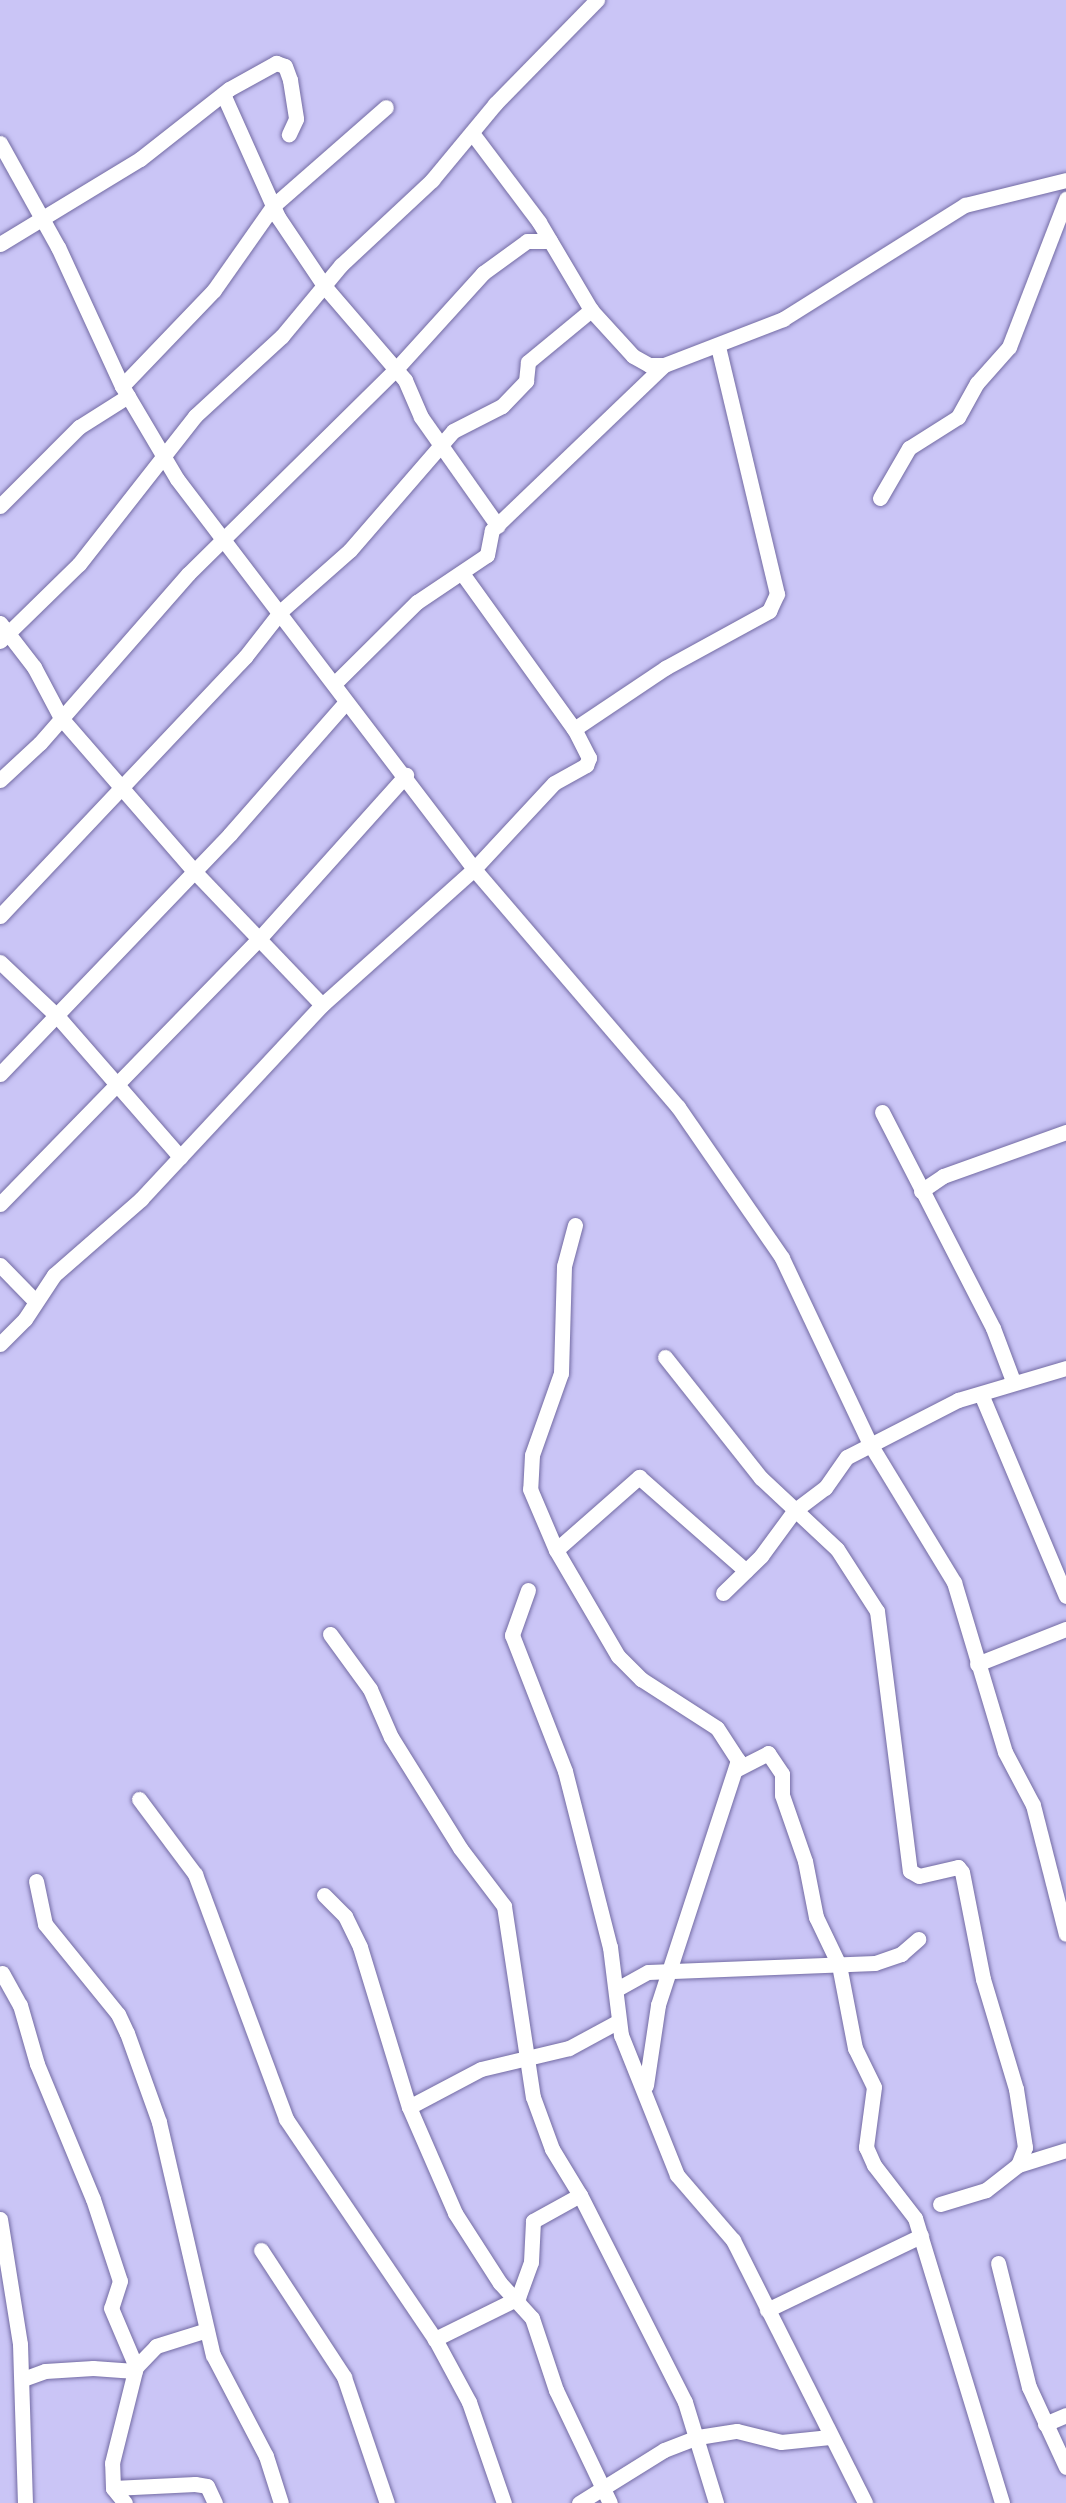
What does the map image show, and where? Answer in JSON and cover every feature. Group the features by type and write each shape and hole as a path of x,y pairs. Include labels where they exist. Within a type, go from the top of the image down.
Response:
{"street":[{"path":"322,1005 258,940 121,789 60,717 3,632 79,564 163,454 597,0"},
{"path":"0,244 140,159 223,94 266,67 285,66 296,119 289,134"},
{"path":"223,94 273,206 325,287 377,355 396,369 441,446 498,526"},
{"path":"0,506 79,427 124,391 214,290 273,206 386,107"},
{"path":"472,133 550,241 591,310 633,356 664,365"},
{"path":"0,143 39,219 58,247 124,391 163,454 224,539 281,611 334,684 345,703 406,775 474,869 678,1107 783,1258 870,1444 954,1582 1005,1752 1033,1805 1064,1912 1066,1934"},
{"path":"334,684 417,602 487,555 487,537 528,500 569,451 624,408 664,365 783,319 965,205 1066,180"},
{"path":"880,498 909,448 958,417 977,383 1009,347 1066,199"},
{"path":"0,780 224,539 396,369 483,273 527,241 550,241"},
{"path":"0,916 121,789 281,611 350,550 453,431 502,406 526,381 528,362 591,310"},
{"path":"574,729 664,668 770,611 777,594 718,346"},
{"path":"0,1344 54,1275 180,1157 322,1005 474,869 554,783 586,765 574,729 462,573"},
{"path":"0,1074 58,1017 194,871 345,703"},
{"path":"0,1204 258,940 406,775"},
{"path":"0,962 58,1017 114,1085 180,1157"},
{"path":"882,1112 993,1328 1013,1381"},
{"path":"921,1191 943,1176 1066,1132"},
{"path":"575,1225 564,1266 561,1373 532,1455 530,1489 556,1550 618,1656 641,1679 717,1728 738,1760 737,1769 716,1816 671,1972 658,2005 646,2087"},
{"path":"0,1265 35,1301"},
{"path":"665,1357 761,1478 837,1549 876,1611 910,1871 919,1876 961,1868 970,1924 1025,2127 1018,2165"},
{"path":"723,1593 746,1571 794,1511 825,1488 837,1464 870,1444 981,1394 1013,1381 1066,1368"},
{"path":"981,1394 1066,1596"},
{"path":"556,1550 639,1477 746,1571"},
{"path":"528,1590 512,1635 565,1772 617,1989 617,2022 646,2087 677,2175 722,2223 830,2437 866,2503"},
{"path":"977,1664 1066,1629"},
{"path":"330,1634 370,1689 391,1737 465,1856 504,1906 525,2062 552,2149 580,2195 698,2437 716,2503"},
{"path":"737,1769 768,1753 782,1774 782,1795 805,1862 816,1917 839,1965 855,2048 874,2087 866,2147 874,2165 898,2189 921,2236 1002,2503"},
{"path":"139,1799 195,1874 295,2134 346,2202 435,2339 469,2402 504,2503"},
{"path":"36,1881 45,1924 118,2014 127,2033 159,2122 207,2330 220,2376 266,2456 281,2503"},
{"path":"324,1895 345,1916 360,1947 409,2107 455,2213 500,2283 518,2298 532,2318 556,2390 610,2503"},
{"path":"617,1989 636,1974 875,1963 901,1954 918,1939"},
{"path":"2,1973 20,2005 37,2064 93,2199 120,2282 111,2308 136,2369"},
{"path":"409,2107 497,2062 525,2062 569,2048 617,2022"},
{"path":"940,2204 986,2190 1018,2165 1066,2150"},
{"path":"435,2339 518,2298 531,2262 533,2222 580,2195"},
{"path":"0,2219 10,2258 23,2379 25,2503"},
{"path":"767,2310 921,2236"},
{"path":"261,2250 344,2377 387,2503"},
{"path":"998,2263 1008,2316 1044,2424 1066,2467"},
{"path":"125,2503 113,2488 112,2463 136,2369 156,2346 207,2330"},
{"path":"23,2379 45,2371 93,2368 136,2369"},
{"path":"1044,2424 1066,2415"},
{"path":"579,2503 664,2450 698,2437 737,2431 781,2442 830,2437"},
{"path":"113,2488 195,2484 207,2486 215,2503"}]}
